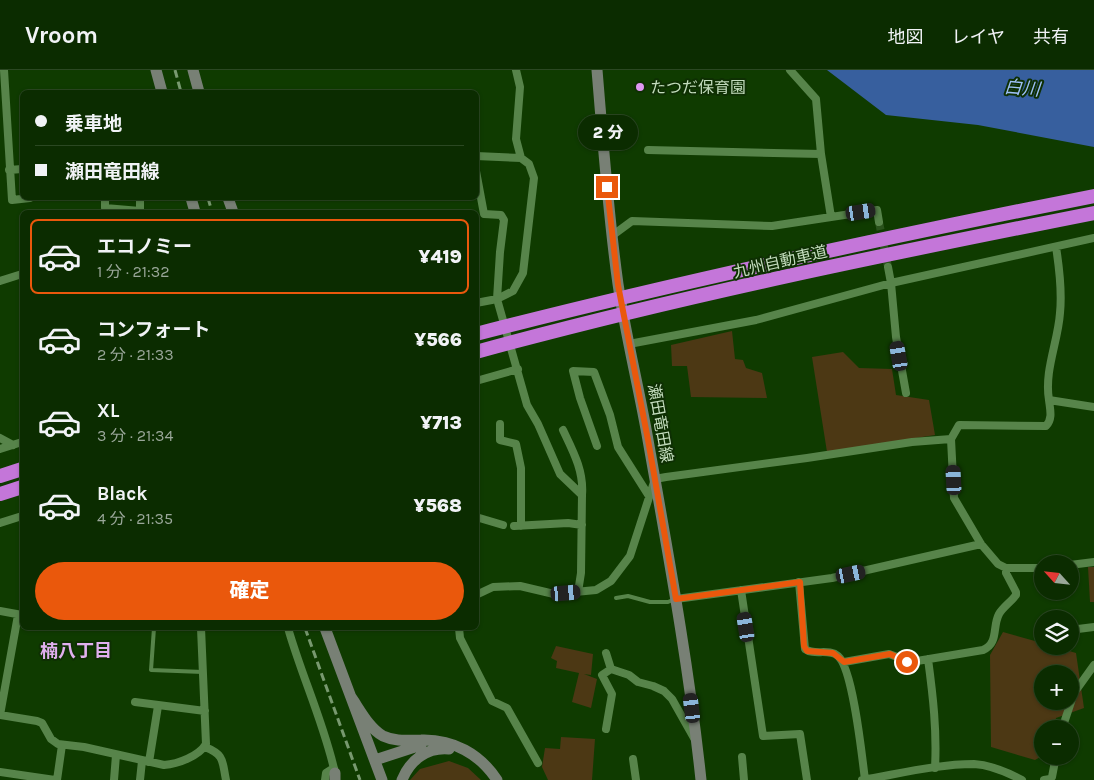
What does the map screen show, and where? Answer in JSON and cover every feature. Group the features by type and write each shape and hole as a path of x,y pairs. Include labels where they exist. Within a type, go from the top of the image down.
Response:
{"highway":[{"name":"九州自動車道","path":"479,333 651,290 895,236 1094,196"},
{"name":"九州自動車道","path":"479,351 655,306 983,234 1094,213"},
{"path":"0,476 20,470"},
{"path":"0,494 20,488"}],"main road":[{"path":"156,70 161,90"},
{"path":"193,70 198,90"},
{"name":"瀬田竜田線","path":"597,70 618,285 676,599 701,780"},
{"path":"326,630 382,780"},
{"path":"351,697 381,735 393,740 424,740 459,747 481,760 497,780"},
{"path":"375,760 414,746 446,743"},
{"path":"402,780 412,762 428,751 441,748 472,754"}],"street":[{"path":"4,70 12,200 20,199"},
{"path":"516,70 520,87 516,139 521,158"},
{"path":"790,70 816,99 821,154 831,217"},
{"path":"648,150 821,154"},
{"path":"479,156 521,158 529,164 534,178 523,274 513,291 499,302 479,303"},
{"path":"9,170 20,169"},
{"path":"479,187 484,214 500,215 504,220 500,252 499,302 527,405 538,424 560,474 582,495"},
{"path":"105,200 105,208 128,210"},
{"path":"613,235 632,222 772,226 877,210 879,222"},
{"path":"629,344 756,320 891,283 1094,238"},
{"path":"1034,568 1006,568 998,564 981,544 954,498 951,439 959,425 1046,426 1050,422 1047,384 1060,313 1056,247"},
{"path":"888,268 896,337 906,393"},
{"path":"0,281 20,275"},
{"path":"479,380 517,366"},
{"path":"597,446 583,406 574,371 594,372 610,415 618,447 649,496"},
{"path":"1049,400 1094,407"},
{"path":"500,424 500,440 516,444 521,468 517,526 568,523 582,525"},
{"path":"563,430 580,467 583,483 581,573 578,592"},
{"path":"0,438 13,445"},
{"path":"479,594 493,587 520,586 554,594 596,590 615,576 630,556 654,479 912,442 951,439"},
{"path":"0,449 20,443"},
{"path":"0,523 20,517"},
{"path":"479,518 503,525"},
{"path":"676,599 832,578 981,544"},
{"path":"1079,563 1094,562"},
{"path":"844,662 890,654 911,662 989,648 1000,613 1016,595 1006,573 1006,568"},
{"path":"800,582 805,649 809,652 833,653 844,662 856,712 863,780 935,768 976,764 1005,771 1022,780"},
{"path":"741,590 764,736 800,734 807,780"},
{"path":"0,611 20,615 0,715 42,723 51,739 62,745 84,747 164,765 175,764 199,752 205,747 207,740 201,630"},
{"path":"1079,629 1094,627"},
{"path":"289,630 327,738 335,774 326,773 325,780"},
{"path":"459,630 460,638 492,701 507,708 538,762"},
{"path":"606,654 611,669"},
{"path":"928,659 935,707 935,768"},
{"path":"1065,720 1074,693 1094,665"},
{"path":"611,669 629,675 638,682 664,691 672,700 696,742"},
{"path":"606,729 612,694 602,675 611,669"},
{"path":"135,702 205,710"},
{"path":"140,780 146,762 158,706"},
{"path":"0,772 56,780 62,745"},
{"path":"205,747 221,756 226,780"},
{"path":"114,780 116,755"},
{"path":"742,757 744,780"},
{"path":"633,759 636,780"},
{"path":"1044,780 1052,777 1054,765"}],"lane":[{"path":"616,598 628,596 650,602 668,602 676,599"},
{"path":"154,630 151,670 203,672"}],"shaded area":[{"path":"732,331 735,359 743,360 746,368 762,373 767,398 691,397 687,366 672,366 671,345"},
{"path":"843,352 859,368 892,369 896,395 929,400 935,435 827,452 812,357"},
{"path":"1088,567 1094,567 1094,602 1090,602"},
{"path":"1003,632 1034,641 1034,655 1076,655 1078,665 1034,665 1034,710 1078,710 1056,718 1056,720 1034,720 1034,760 991,747 990,655"},
{"path":"556,646 593,654 591,675 584,674 597,679 591,708 572,702 579,673 556,668 557,661 551,658"},
{"path":"1079,674 1084,708 1079,710"},
{"path":"561,737 595,739 592,780 548,780 542,767 545,748 560,749"},
{"path":"449,761 468,768 481,780 410,780 420,769"}],"water":[{"name":"白川","path":"827,70 1094,70 1094,147 978,125 886,115"}],"tunnel":[{"path":"879,222 888,267"}],"railway":[{"path":"175,70 180,90"},
{"path":"209,200 211,210"},
{"path":"306,630 360,780"}],"place":[{"name":"たつだ保育園","path":"640,87"}],"district":[{"name":"楠八丁目","path":"76,651"}],"route":[{"path":"607,187 618,285 676,599 800,582 804,646 807,651 833,653 844,662 890,654 907,662"}]}
